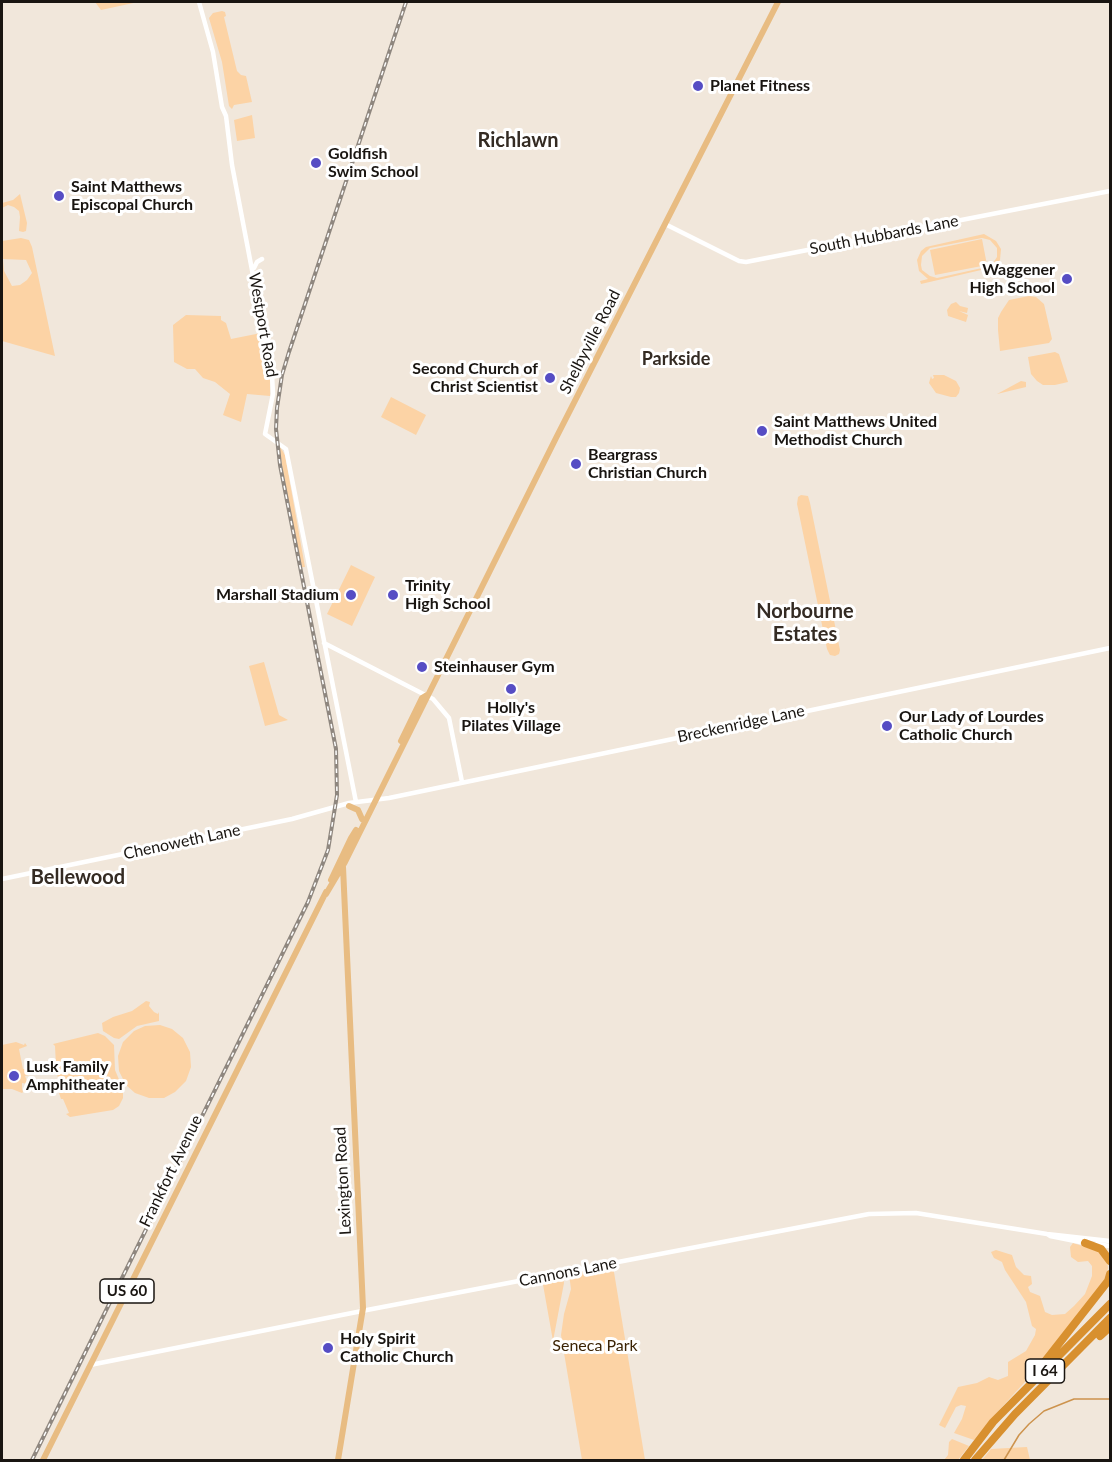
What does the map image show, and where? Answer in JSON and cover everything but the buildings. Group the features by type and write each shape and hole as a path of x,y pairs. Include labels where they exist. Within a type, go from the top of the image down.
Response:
{"highway":[{"path":"1085,1241 1101,1249 1110,1261"},
{"path":"1005,1409 1047,1360 1110,1277"},
{"name":"I 64","path":"964,1461 1005,1409 1110,1304"},
{"name":"I 64","path":"975,1461 1015,1414 1110,1318"},
{"path":"1064,1366 1110,1327"}],"main road":[{"name":"Westport Road","path":"199,2 213,52 222,107 226,116 232,165 273,385 265,434 286,449 352,780 352,803"},
{"name":"Shelbyville Road","path":"358,831 426,701 427,695 778,2"},
{"name":"South Hubbards Lane","path":"665,224 739,261 746,262 1110,191"},
{"path":"253,271 257,262 262,260"},
{"path":"324,643 433,699 449,718 462,782"},
{"name":"Breckenridge Lane","path":"374,799 1110,648"},
{"name":"Shelbyville Road","path":"358,831 374,799"},
{"name":"Chenoweth Lane","path":"2,879 374,799"},
{"path":"352,803 362,819"},
{"name":"Lexington Road","path":"343,898 342,861 358,831"},
{"name":"Frankfort Avenue","path":"43,1461 326,894 342,855 358,831"},
{"name":"Lexington Road","path":"338,1461 362,1311 341,868"},
{"name":"Frankfort Avenue","path":"326,894 341,868"},
{"path":"332,885 336,883 341,885"},
{"name":"Cannons Lane","path":"90,1365 869,1214 916,1213 1110,1246"},
{"name":"Cannons Lane","path":"1085,1241 1110,1241"}],"green space":[{"path":"95,2 138,2 101,10"},
{"path":"222,11 226,16 224,17 237,71 246,76 252,102 234,105 232,109 229,106 222,62 209,18 213,13"},
{"path":"252,115 255,138 237,141 234,120"},
{"path":"20,194 27,223 26,231 23,232 19,231 19,211 8,205 2,208 2,203 13,200"},
{"path":"984,234 996,241 1001,249 1000,260 994,267 921,284 920,281 928,279 919,271 917,260 921,251 926,247","holes":["982,238 990,240 997,248 997,257 991,266 937,278 922,270 922,256 930,248"]},
{"path":"21,238 29,240 55,356 2,341 2,241","holes":["3,259 26,260 32,273 20,285 12,286 4,271"]},
{"path":"982,239 987,265 935,275 930,250"},
{"path":"1036,297 1044,304 1052,339 1049,343 1000,351 998,318 1001,312 1009,300"},
{"path":"956,302 968,308 967,313 959,311 968,315 966,322 948,316 947,310 951,304"},
{"path":"186,315 221,316 231,339 261,333 270,374 270,396 247,394 241,422 223,415 230,394 215,382 203,378 195,369 187,369 174,362 173,325"},
{"path":"1055,352 1059,354 1068,382 1043,385 1031,374 1028,357"},
{"path":"933,375 944,375 956,381 960,388 956,397 936,393 929,383 931,376 932,379 934,378"},
{"path":"1021,381 1026,382 1026,387 997,394"},
{"path":"391,397 426,415 416,435 381,417"},
{"path":"279,445 285,455 305,567 302,567 289,509"},
{"path":"808,496 810,503 840,650 835,656 830,655 827,649 797,504 798,497"},
{"name":"Marshall Stadium","path":"351,565 375,577 352,626 327,614"},
{"path":"264,662 279,715 288,720 265,726 249,666"},
{"path":"146,1001 150,1002 149,1006 154,1012 158,1014 159,1012 159,1021 137,1026 119,1039 103,1031 102,1023 132,1011"},
{"path":"160,1025 172,1029 183,1038 190,1052 191,1067 186,1081 175,1092 164,1098 149,1098 135,1093 126,1085 119,1071 118,1056 123,1042 134,1031 145,1026"},
{"path":"98,1033 114,1045 115,1070 123,1089 123,1098 119,1106 113,1110 70,1117 66,1114 69,1113 59,1093 61,1092 56,1069 54,1069 56,1066 53,1044"},
{"path":"16,1042 24,1045 25,1043 27,1046 19,1049 23,1069 28,1069 29,1075 25,1076 28,1084 22,1083 22,1093 12,1089 2,1089 2,1045"},
{"path":"1073,1243 1098,1251 1107,1260 1108,1268 1104,1281 1035,1371 974,1440 954,1433 966,1406 956,1407 945,1428 939,1425 958,1387 977,1383 989,1377 998,1380 1008,1376 1008,1362 1026,1351 1035,1335 1036,1329 1032,1326 1026,1302 1002,1262 994,1258 991,1252 996,1250 1012,1255 1016,1267 1024,1275 1031,1276 1032,1284 1028,1287 1030,1292 1040,1296 1045,1312 1052,1315 1065,1314 1085,1294 1092,1276 1092,1266 1088,1261 1078,1262 1071,1257 1070,1247"},
{"name":"Seneca Park","path":"613,1266 645,1460 582,1460 561,1335 571,1289 569,1274"},
{"path":"558,1276 563,1278 564,1283 553,1341 542,1279"},
{"path":"952,1439 969,1446 958,1460 944,1460 948,1455 949,1442"},
{"path":"1027,1447 1030,1460 982,1460 991,1449"}],"waterway":[{"path":"1004,1460 1019,1435 1044,1411 1074,1399 1110,1399"}],"railway":[{"path":"32,1460 308,902 328,850 337,795 336,749 280,465 276,429 277,408 282,375 289,352 406,2"}],"place":[{"name":"Planet Fitness","path":"698,86"},
{"name":"Goldfish Swim School","path":"316,163"},
{"name":"Saint Matthews Episcopal Church","path":"59,196"},
{"name":"Waggener High School","path":"1067,279"},
{"name":"Second Church of Christ Scientist","path":"550,378"},
{"name":"Saint Matthews United Methodist Church","path":"762,431"},
{"name":"Beargrass Christian Church","path":"576,464"},
{"name":"Marshall Stadium","path":"351,595"},
{"name":"Trinity High School","path":"393,595"},
{"name":"Steinhauser Gym","path":"422,667"},
{"name":"Holly's Pilates Village","path":"511,689"},
{"name":"Our Lady of Lourdes Catholic Church","path":"887,726"},
{"name":"Lusk Family Amphitheater","path":"14,1076"},
{"name":"Holy Spirit Catholic Church","path":"328,1348"}],"district":[{"name":"Richlawn","path":"518,141"},
{"name":"Parkside","path":"676,359"},
{"name":"Norbourne Estates","path":"805,624"},
{"name":"Bellewood","path":"78,878"}]}
